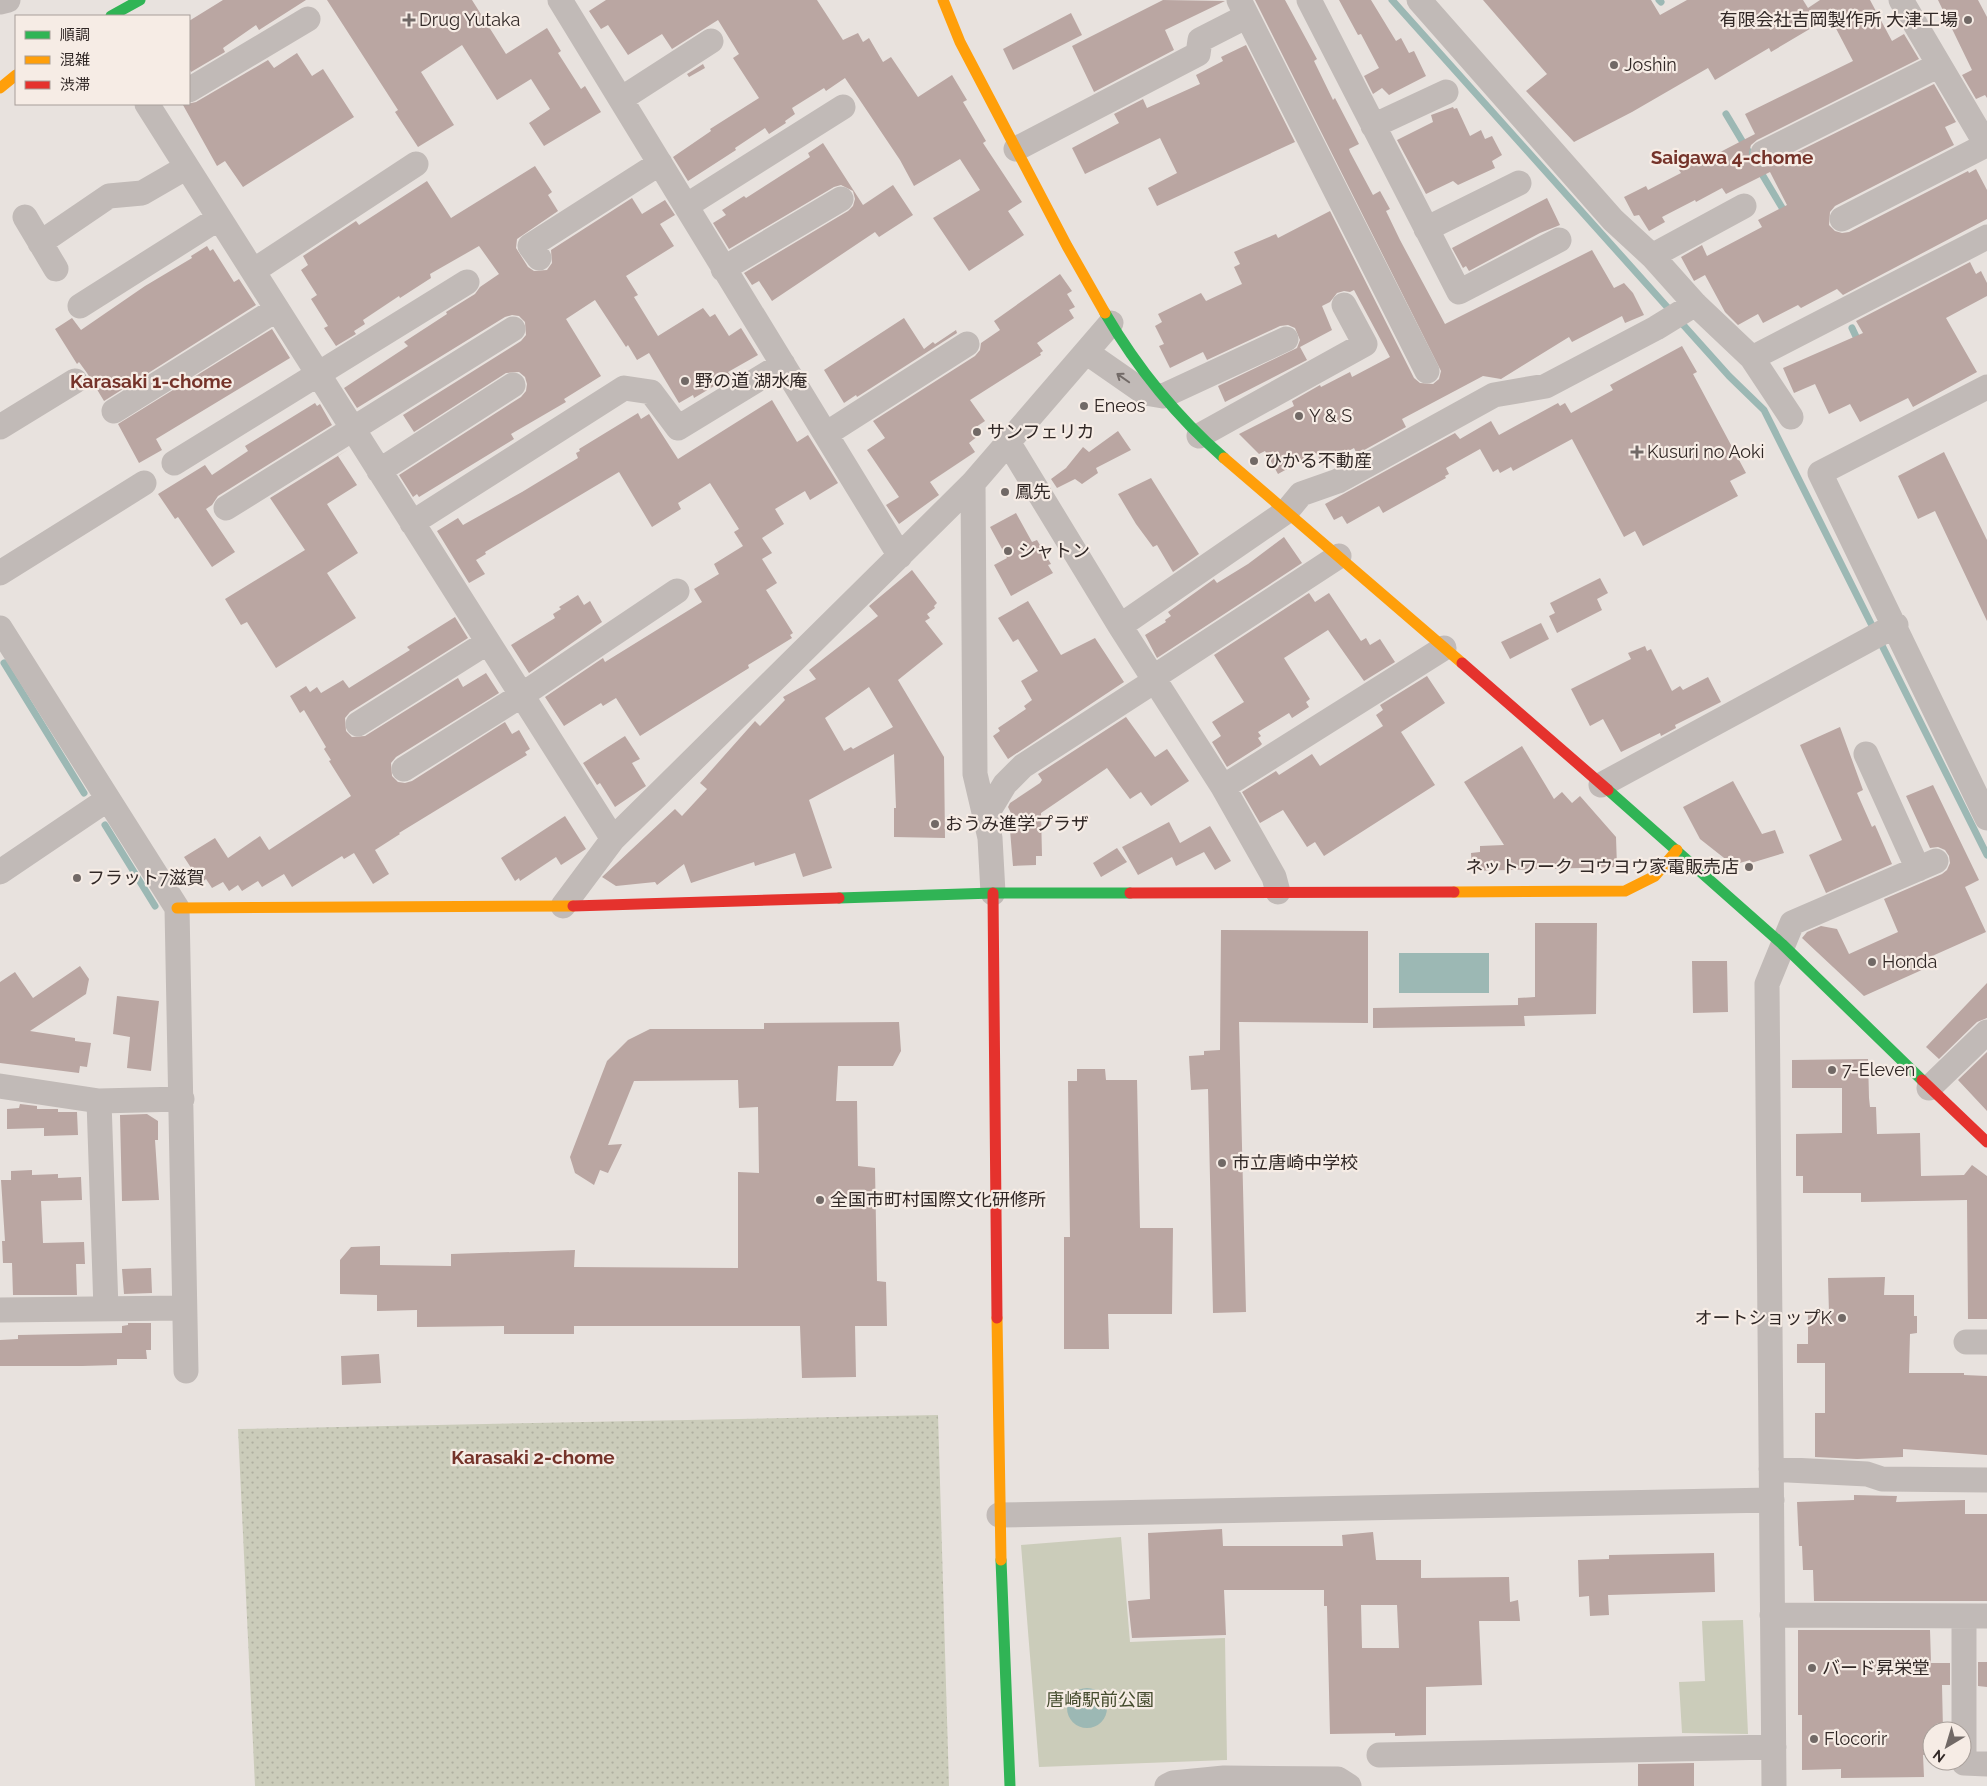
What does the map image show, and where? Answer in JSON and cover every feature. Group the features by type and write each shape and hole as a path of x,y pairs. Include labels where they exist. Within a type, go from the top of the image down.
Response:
{"street":[{"path":"0,2 8,0"},
{"path":"113,15 140,0"},
{"path":"560,0 900,556"},
{"path":"943,0 960,42 1016,150 1111,323 1163,396 1199,436 1678,850 1782,944 1987,1142"},
{"path":"1309,0 1459,292 1559,240"},
{"path":"1419,0 1613,220 1652,256 1692,306 1752,358 1791,417"},
{"path":"1842,219 1987,145 1901,0"},
{"path":"1016,150 1198,54 1200,40 1243,8 1427,371"},
{"path":"190,89 308,19"},
{"path":"621,99 711,41"},
{"path":"1763,153 1939,65"},
{"path":"0,88 15,76"},
{"path":"1374,126 1446,92"},
{"path":"154,106 187,167 613,839"},
{"path":"686,206 843,107"},
{"path":"539,258 530,246 660,163"},
{"path":"253,272 416,164"},
{"path":"40,243 109,196 142,193 187,167"},
{"path":"1426,229 1519,183"},
{"path":"724,269 841,199"},
{"path":"1652,256 1744,206"},
{"path":"25,217 56,269"},
{"path":"80,306 219,218"},
{"path":"1752,358 1987,237"},
{"path":"174,463 467,282"},
{"path":"1199,436 1365,344 1344,305"},
{"path":"1120,626 1287,511 1301,494 1338,481 1494,395 1546,386 1663,324 1692,306"},
{"path":"114,411 277,309"},
{"path":"563,906 613,839 973,483 1111,323"},
{"path":"226,508 354,430 513,329"},
{"path":"1086,352 1145,393 1163,396 1286,339"},
{"path":"826,434 967,344"},
{"path":"412,523 624,388 651,392 678,428 783,364"},
{"path":"0,427 75,381"},
{"path":"379,471 513,385"},
{"path":"1987,387 1820,472 1893,627 1987,818"},
{"path":"1008,442 1120,626 1223,787 1274,877 1278,892"},
{"path":"0,573 144,483"},
{"path":"973,483 975,774 990,838 993,893 999,1515 1010,1786"},
{"path":"985,817 1005,784 1022,766 1339,556"},
{"path":"404,769 522,695 677,591"},
{"path":"1601,785 1893,627"},
{"path":"2,637 177,908 186,1371"},
{"path":"358,724 488,642"},
{"path":"1223,787 1444,648"},
{"path":"1774,1786 1767,984 1792,923 1927,865 1866,754"},
{"path":"0,872 108,799"},
{"path":"177,908 563,906 993,893 1625,891 1655,876 1678,850"},
{"path":"1929,1088 1987,1032"},
{"path":"0,1086 99,1101 182,1099"},
{"path":"99,1101 106,1309"},
{"path":"0,1310 184,1308"},
{"path":"1771,1469 1866,1474 1882,1478 1987,1480"},
{"path":"999,1515 1772,1500"},
{"path":"1772,1615 1976,1616 1964,1763 1987,1764"},
{"path":"1379,1755 1774,1747"},
{"path":"1167,1786 1173,1783 1319,1782 1338,1779 1349,1786"}],"green space":[{"path":"938,1415 949,1786 255,1786 238,1429"},
{"name":"唐崎駅前公園","path":"1121,1537 1130,1642 1225,1638 1227,1760 1039,1767 1021,1545"},
{"path":"1743,1620 1748,1734 1682,1733 1679,1682 1705,1681 1702,1621"}],"water":[{"path":"1399,953 1489,953 1489,993 1399,993"},
{"path":"1083,1688 1091,1688 1098,1691 1104,1697 1107,1708 1104,1719 1098,1725 1091,1728 1083,1728 1076,1725 1070,1719 1067,1712 1067,1704 1070,1697 1076,1691"}],"building":[{"path":"223,0 306,0 259,30 256,25 223,48 225,52 191,72 190,20"},
{"path":"327,0 472,0 506,54 547,28 561,51 558,53 581,89 585,86 601,112 544,146 529,123 550,109 531,79 497,100 462,45 421,72 454,125 418,147 395,112 398,110"},
{"path":"606,0 817,0 843,40 858,33 863,42 869,38 883,62 891,57 918,97 952,75 967,100 963,102 986,141 983,143 1022,202 1008,211 1024,235 969,271 933,218 980,190 960,159 914,186 900,160 845,78 826,91 824,88 792,108 795,114 785,121 786,123 769,134 765,128 735,148 736,150 688,181 673,157 711,131 710,129 759,98 733,58 739,54 718,20 672,49 662,34 628,55 608,25 601,29 589,11"},
{"path":"1163,0 1225,1 1165,30 1174,50 1094,92 1072,46"},
{"path":"1255,0 1285,0 1317,59 1314,61 1333,100 1335,98 1359,144 1349,149 1350,152 1373,195 1380,191 1390,209 1386,211 1445,324 1592,250 1614,288 1624,283 1633,293 1644,315 1625,323 1622,316 1572,342 1569,337 1501,379 1483,376 1402,419 1406,427 1357,454 1354,448 1323,465 1316,453 1278,474 1265,451 1259,454 1239,434 1294,406 1292,401 1320,385 1321,387 1350,372 1352,377 1390,357 1354,290 1337,293 1330,302 1322,306 1332,330 1300,347 1307,360 1225,402 1218,386 1297,348 1300,340 1295,328 1288,325 1280,326 1207,360 1203,352 1170,368 1159,346 1164,344 1155,326 1162,322 1158,314 1201,293 1206,301 1242,284 1234,267 1240,264 1234,252 1276,234 1278,238 1330,211 1414,378 1420,383 1433,384 1439,379 1441,371"},
{"path":"1339,0 1371,0 1396,41 1401,38 1409,53 1414,51 1426,76 1389,95 1382,88 1373,94 1364,76 1379,68 1361,34 1358,35"},
{"path":"1483,0 1651,0 1660,15 1687,0 1803,0 1808,8 1820,0 1870,0 1892,41 1904,34 1919,59 1757,140 1751,145 1749,152 1750,160 1762,167 1769,166 1934,84 1956,122 1945,127 1954,145 1835,206 1830,212 1829,225 1835,231 1849,232 1968,171 1969,173 1976,169 1987,190 1987,219 1843,295 1837,289 1801,308 1798,305 1763,323 1758,314 1738,325 1725,312 1705,275 1694,281 1681,257 1702,245 1707,256 1762,227 1758,220 1787,205 1770,172 1726,194 1722,188 1696,202 1695,200 1662,217 1665,222 1649,231 1639,215 1634,216 1624,197 1646,186 1648,190 1681,173 1679,170 1698,160 1699,163 1755,134 1745,114 1853,61 1830,17 1771,52 1769,48 1715,80 1708,68 1632,112 1574,142 1526,91 1547,74"},
{"path":"1938,0 1978,0 1987,17 1987,98 1985,95 1976,99 1962,75 1972,70"},
{"path":"1071,13 1082,35 1013,70 1003,49"},
{"path":"1246,45 1295,142 1157,206 1148,188 1177,173 1160,138 1085,174 1072,148 1119,123 1114,114 1143,99 1147,108 1200,84 1196,75 1223,61 1221,57"},
{"path":"297,53 312,76 323,69 354,117 243,187 225,161 217,166 183,105 190,105 196,102 268,60 274,68"},
{"path":"703,64 705,68 689,77 687,74"},
{"path":"1453,107 1454,109 1457,108 1470,136 1481,130 1485,139 1492,136 1502,155 1492,161 1495,168 1458,185 1453,181 1426,194 1397,140 1433,122 1431,115"},
{"path":"823,143 863,205 893,185 913,215 879,237 875,232 772,301 759,281 752,285 744,273 848,211 853,206 855,199 853,191 841,185 834,187 729,249 713,223 726,215 722,210 744,196 746,198 810,157 808,153"},
{"path":"535,166 552,192 548,195 558,211 517,239 516,248 528,267 534,271 547,270 552,263 551,250 632,198 642,214 665,200 675,215 660,224 674,246 626,276 638,295 634,297 658,336 703,308 710,317 715,314 729,336 741,328 758,355 728,372 731,376 694,398 693,395 679,403 649,353 637,360 628,345 626,347 595,300 566,319 601,376 564,399 566,402 511,434 514,439 419,497 417,494 413,497 399,475 521,397 526,391 527,384 525,377 519,372 506,373 414,432 403,415 521,341 526,335 525,322 519,316 505,317 357,408 344,388 408,346 404,342 475,294 480,287 499,274 479,246 430,274 431,278 400,298 399,296 363,320 365,324 354,331 356,334 336,346 324,328 328,326 311,299 317,295 301,270 308,265 303,256 356,221 359,225 427,181 451,218"},
{"path":"1547,198 1560,225 1540,233 1469,271 1466,266 1463,268 1452,248"},
{"path":"207,246 210,251 213,249 234,282 239,279 256,305 104,401 87,373 79,362 77,364 55,329 72,318 81,330 145,286 192,258 191,256"},
{"path":"1970,262 1976,274 1981,271 1987,283 1987,296 1946,318 1977,372 1913,407 1908,398 1860,422 1850,404 1829,414 1815,384 1794,393 1783,368 1863,333 1856,321"},
{"path":"1060,274 1072,291 1067,294 1075,307 1069,310 1074,318 1037,343 1043,351 1040,353 1041,355 970,400 985,421 973,429 978,436 969,443 975,452 930,482 939,495 899,524 886,505 899,497 867,450 885,438 873,421 975,356 980,350 981,343 1000,330 994,321"},
{"path":"904,318 924,349 956,330 957,333 857,397 856,395 844,403 824,370"},
{"path":"272,329 290,358 156,439 162,450 139,463 118,424"},
{"path":"1682,346 1697,372 1693,374 1746,473 1730,481 1738,496 1643,546 1635,531 1624,537 1572,439 1513,471 1511,467 1500,473 1498,469 1493,472 1480,449 1446,468 1449,474 1445,476 1446,478 1383,513 1379,506 1347,524 1342,516 1334,520 1325,504 1455,433 1460,439 1491,421 1499,435 1558,403 1560,406 1565,403 1571,413 1613,390 1610,385"},
{"path":"772,400 797,442 808,435 838,483 810,500 805,491 775,509 784,524 762,538 772,553 762,559 777,583 766,590 793,633 790,635 792,638 748,665 749,668 640,736 616,698 603,706 601,703 564,726 545,697 603,658 605,662 702,602 694,589 719,574 714,564 743,546 734,532 739,529 710,483 678,503 681,509 652,527 619,472 485,552 486,554 476,560 485,574 469,583 437,531 458,518 463,525 522,492 578,458 576,453 580,451 579,449 638,413 641,419 649,414 678,459"},
{"path":"315,403 317,406 320,404 332,425 218,496 212,505 206,509 235,552 212,567 178,517 175,519 158,494 205,465 212,475 248,451 245,446"},
{"path":"1118,431 1131,450 1096,468 1098,473 1082,484 1075,479 1057,488 1051,479 1066,468 1083,447 1089,452"},
{"path":"349,449 338,456 357,485 327,504 358,553 327,573 356,618 276,668 247,622 241,625 225,599 305,550 270,498"},
{"path":"1944,452 1987,540 1987,621 1935,511 1918,519 1898,476"},
{"path":"1151,478 1199,554 1173,572 1157,545 1153,547 1136,524 1118,494"},
{"path":"1016,513 1032,542 1037,540 1051,564 1048,565 1053,573 1011,596 994,565 1007,558 990,527"},
{"path":"1284,537 1302,563 1157,658 1145,635 1166,622 1165,620 1171,616 1168,612 1214,579 1217,583 1248,564"},
{"path":"912,570 937,603 934,606 935,608 927,614 930,618 925,621 943,644 898,680 944,757 945,838 894,837 894,808 896,808 894,754 809,800 832,868 803,877 795,853 755,866 754,862 691,883 684,864 657,885 655,882 616,886 602,877 675,809 682,816 707,789 700,783 755,721 760,726 785,700 783,697 816,679 809,670 878,616 869,606","holes":["869,687 893,727 853,749 851,747 844,751 825,718"]},
{"path":"1600,578 1608,593 1597,599 1602,610 1557,633 1549,616 1555,613 1550,603"},
{"path":"1309,593 1315,602 1329,593 1361,641 1366,638 1370,645 1380,639 1395,662 1364,681 1328,630 1284,658 1310,699 1306,702 1309,707 1292,718 1289,713 1258,732 1261,736 1258,738 1262,744 1227,767 1212,742 1221,736 1212,722 1244,702 1214,655"},
{"path":"578,595 584,605 590,601 602,622 529,673 511,645 555,618 553,614 561,609 559,607"},
{"path":"1028,601 1061,655 1095,638 1124,682 1008,759 993,736 1000,731 998,728 1026,709 1024,706 1032,700 1021,681 1038,671 1018,639 1013,642 998,618"},
{"path":"455,617 468,638 350,712 345,718 346,731 352,737 365,736 458,678 463,687 486,673 499,693 396,757 391,763 392,776 398,782 412,781 505,722 512,734 519,730 530,749 525,752 527,755 399,833 375,850 389,874 373,884 354,853 344,859 342,856 292,887 284,874 262,887 258,881 242,891 238,885 229,891 223,882 212,888 206,879 201,883 184,857 215,838 228,858 260,836 269,850 351,796 329,761 331,760 324,749 326,747 304,710 300,713 290,696 306,686 310,692 317,687 321,693 343,680 349,688 410,650 407,647"},
{"path":"1541,623 1549,639 1510,659 1501,642"},
{"path":"1645,646 1647,651 1651,649 1672,691 1680,686 1683,690 1708,677 1721,702 1675,725 1676,728 1661,736 1660,733 1621,752 1603,719 1590,726 1571,689 1631,659 1628,653"},
{"path":"1427,676 1445,703 1401,732 1435,785 1324,856 1315,842 1307,847 1283,810 1260,823 1242,792 1276,771 1279,775 1312,754 1320,766 1383,726 1376,715 1383,710 1380,705"},
{"path":"1126,717 1155,757 1167,749 1189,781 1151,806 1141,792 1130,799 1107,768 1041,813 1042,856 1036,856 1036,865 1013,866 1009,818 1011,813 1008,807 1010,803 1040,783 1042,780 1038,774"},
{"path":"1840,727 1863,790 1857,793 1872,827 1875,825 1892,864 1826,893 1809,855 1842,840 1800,745"},
{"path":"625,736 640,759 632,763 646,786 615,807 600,783 597,785 583,763"},
{"path":"1522,746 1554,799 1562,792 1572,803 1580,796 1616,837 1617,867 1472,871 1471,853 1480,852 1480,846 1504,845 1464,782"},
{"path":"1733,781 1762,834 1775,830 1784,853 1751,863 1750,860 1733,865 1700,839 1683,807"},
{"path":"1933,785 1979,880 1965,887 1986,932 1921,961 1924,969 1864,996 1802,938 1807,932 1821,926 1837,929 1849,954 1898,932 1884,899 1942,874 1947,870 1950,863 1949,856 1945,850 1938,847 1930,848 1906,796"},
{"path":"565,816 586,849 561,865 556,857 520,881 519,878 515,881 501,858"},
{"path":"1169,822 1180,843 1210,826 1231,861 1215,870 1204,852 1176,866 1172,857 1138,875 1122,847"},
{"path":"1117,848 1127,862 1101,877 1093,863"},
{"path":"1535,923 1597,923 1596,1014 1524,1016 1525,1026 1373,1028 1373,1008 1518,1005 1518,998 1535,997"},
{"path":"1221,930 1368,931 1368,1023 1239,1022 1246,1312 1213,1313 1208,1089 1191,1090 1189,1056 1204,1055 1204,1051 1220,1050"},
{"path":"1692,961 1727,961 1728,1012 1693,1013"},
{"path":"80,966 89,979 86,994 30,1031 75,1038 75,1041 91,1043 87,1067 80,1066 79,1073 0,1063 0,982 15,972 33,998"},
{"path":"1987,983 1987,1018 1977,1022 1939,1059 1926,1047"},
{"path":"117,996 159,1001 151,1071 127,1068 130,1037 113,1034"},
{"path":"899,1022 901,1051 893,1066 838,1066 836,1101 857,1101 858,1166 875,1168 877,1281 886,1282 887,1326 855,1326 856,1377 802,1378 800,1326 574,1326 574,1334 504,1334 504,1326 417,1327 417,1310 377,1311 377,1295 340,1294 340,1260 351,1247 380,1246 380,1265 451,1266 451,1254 575,1250 574,1267 738,1268 738,1172 759,1173 758,1107 739,1108 738,1080 634,1081 608,1145 622,1144 608,1173 600,1170 594,1185 575,1173 570,1157 607,1061 628,1040 650,1029 764,1029 764,1023"},
{"path":"1987,1052 1987,1111 1958,1080"},
{"path":"1868,1059 1870,1107 1876,1107 1877,1134 1920,1133 1921,1176 1964,1175 1972,1165 1987,1176 1987,1319 1968,1319 1967,1200 1861,1202 1861,1193 1803,1193 1803,1176 1796,1176 1796,1134 1842,1133 1842,1088 1792,1088 1792,1060"},
{"path":"1077,1069 1105,1069 1106,1080 1137,1080 1140,1228 1173,1228 1172,1314 1108,1314 1109,1349 1064,1349 1064,1237 1070,1237 1068,1081 1077,1081"},
{"path":"20,1104 37,1106 37,1109 58,1109 58,1112 77,1112 78,1135 44,1136 44,1128 7,1129 7,1109 19,1108"},
{"path":"147,1114 158,1121 158,1140 155,1140 159,1200 122,1201 120,1115"},
{"path":"32,1170 32,1175 58,1174 58,1178 81,1177 82,1200 41,1201 43,1243 84,1242 85,1264 76,1264 77,1295 13,1295 12,1263 3,1263 2,1241 5,1241 1,1180 11,1180 11,1171"},
{"path":"151,1268 152,1293 124,1294 122,1269"},
{"path":"1885,1277 1884,1295 1914,1295 1914,1316 1917,1316 1917,1333 1910,1334 1909,1373 1964,1373 1964,1375 1987,1376 1987,1455 1903,1449 1903,1457 1857,1459 1815,1457 1815,1413 1825,1413 1825,1363 1797,1363 1797,1344 1808,1344 1808,1313 1829,1313 1828,1278"},
{"path":"128,1323 151,1323 151,1350 146,1350 147,1359 117,1359 117,1365 0,1366 0,1340 18,1339 18,1335 122,1333 122,1326 128,1325"},
{"path":"379,1354 381,1383 342,1385 341,1356"},
{"path":"1854,1495 1897,1496 1896,1502 1965,1500 1965,1514 1987,1514 1987,1601 1814,1601 1813,1570 1803,1570 1802,1546 1799,1546 1797,1502 1854,1500"},
{"path":"1222,1529 1223,1546 1343,1546 1342,1535 1373,1532 1376,1560 1421,1560 1421,1578 1509,1577 1510,1602 1518,1600 1520,1621 1479,1621 1482,1685 1426,1687 1426,1735 1395,1736 1395,1733 1330,1734 1327,1606 1324,1606 1324,1590 1224,1590 1226,1635 1132,1638 1128,1601 1150,1599 1148,1533","holes":["1361,1605 1397,1605 1399,1648 1362,1648"]},
{"path":"1714,1553 1715,1592 1608,1595 1609,1615 1590,1616 1589,1596 1579,1597 1578,1560 1609,1559 1609,1555"},
{"path":"1798,1630 1930,1630 1931,1663 1950,1663 1950,1685 1942,1685 1943,1721 1922,1721 1922,1771 1924,1771 1924,1777 1841,1778 1841,1769 1802,1770 1802,1715 1798,1715"},
{"path":"1978,1662 1987,1662 1987,1687 1978,1686"},
{"path":"1694,1763 1694,1786 1638,1786 1638,1764"}],"waterway":[{"path":"1392,0 1729,376 1764,410 1987,855"},
{"path":"1726,114 1787,216"},
{"path":"1852,328 1859,343"},
{"path":"4,663 84,793"},
{"path":"105,825 155,906"}],"traffic: fast":[{"path":"113,15 140,0"},
{"path":"1105,313 1130,352 1158,390 1190,426 1224,458"},
{"path":"1608,790 1782,944 1922,1080"},
{"path":"839,898 993,893 1130,893"},
{"path":"1001,1560 1010,1786"}],"traffic: slow":[{"path":"943,0 960,42 1067,246 1105,313"},
{"path":"0,88 15,76"},
{"path":"1224,458 1462,663"},
{"path":"1454,892 1625,891 1655,876 1677,850"},
{"path":"177,908 573,906"},
{"path":"997,1318 1001,1560"}],"traffic: jam":[{"path":"1462,663 1608,790"},
{"path":"1130,893 1454,892"},
{"path":"993,893 997,1318"},
{"path":"573,906 839,898"},
{"path":"1922,1080 1987,1142"}],"place":[{"name":"Drug Yutaka","path":"409,20"},
{"name":"有限会社吉岡製作所 大津工場","path":"1968,20"},
{"name":"Joshin","path":"1614,65"},
{"name":"野の道 湖水庵","path":"685,381"},
{"name":"Eneos","path":"1084,406"},
{"name":"Y & S","path":"1299,416"},
{"name":"サンフェリカ","path":"977,432"},
{"name":"Kusuri no Aoki","path":"1637,452"},
{"name":"ひかる不動産","path":"1254,461"},
{"name":"鳳先","path":"1005,492"},
{"name":"シャトン","path":"1008,551"},
{"name":"おうみ進学プラザ","path":"935,824"},
{"name":"ネットワーク コウヨウ家電販売店","path":"1749,867"},
{"name":"フラット7滋賀","path":"77,878"},
{"name":"Honda","path":"1872,962"},
{"name":"7-Eleven","path":"1832,1070"},
{"name":"市立唐崎中学校","path":"1222,1163"},
{"name":"全国市町村国際文化研修所","path":"820,1200"},
{"name":"オートショップK","path":"1842,1318"},
{"name":"バード昇栄堂","path":"1812,1668"},
{"name":"Flocorir","path":"1814,1739"}],"district":[{"name":"Saigawa 4-chome","path":"1732,157"},
{"name":"Karasaki 1-chome","path":"151,381"},
{"name":"Karasaki 2-chome","path":"533,1457"}]}
